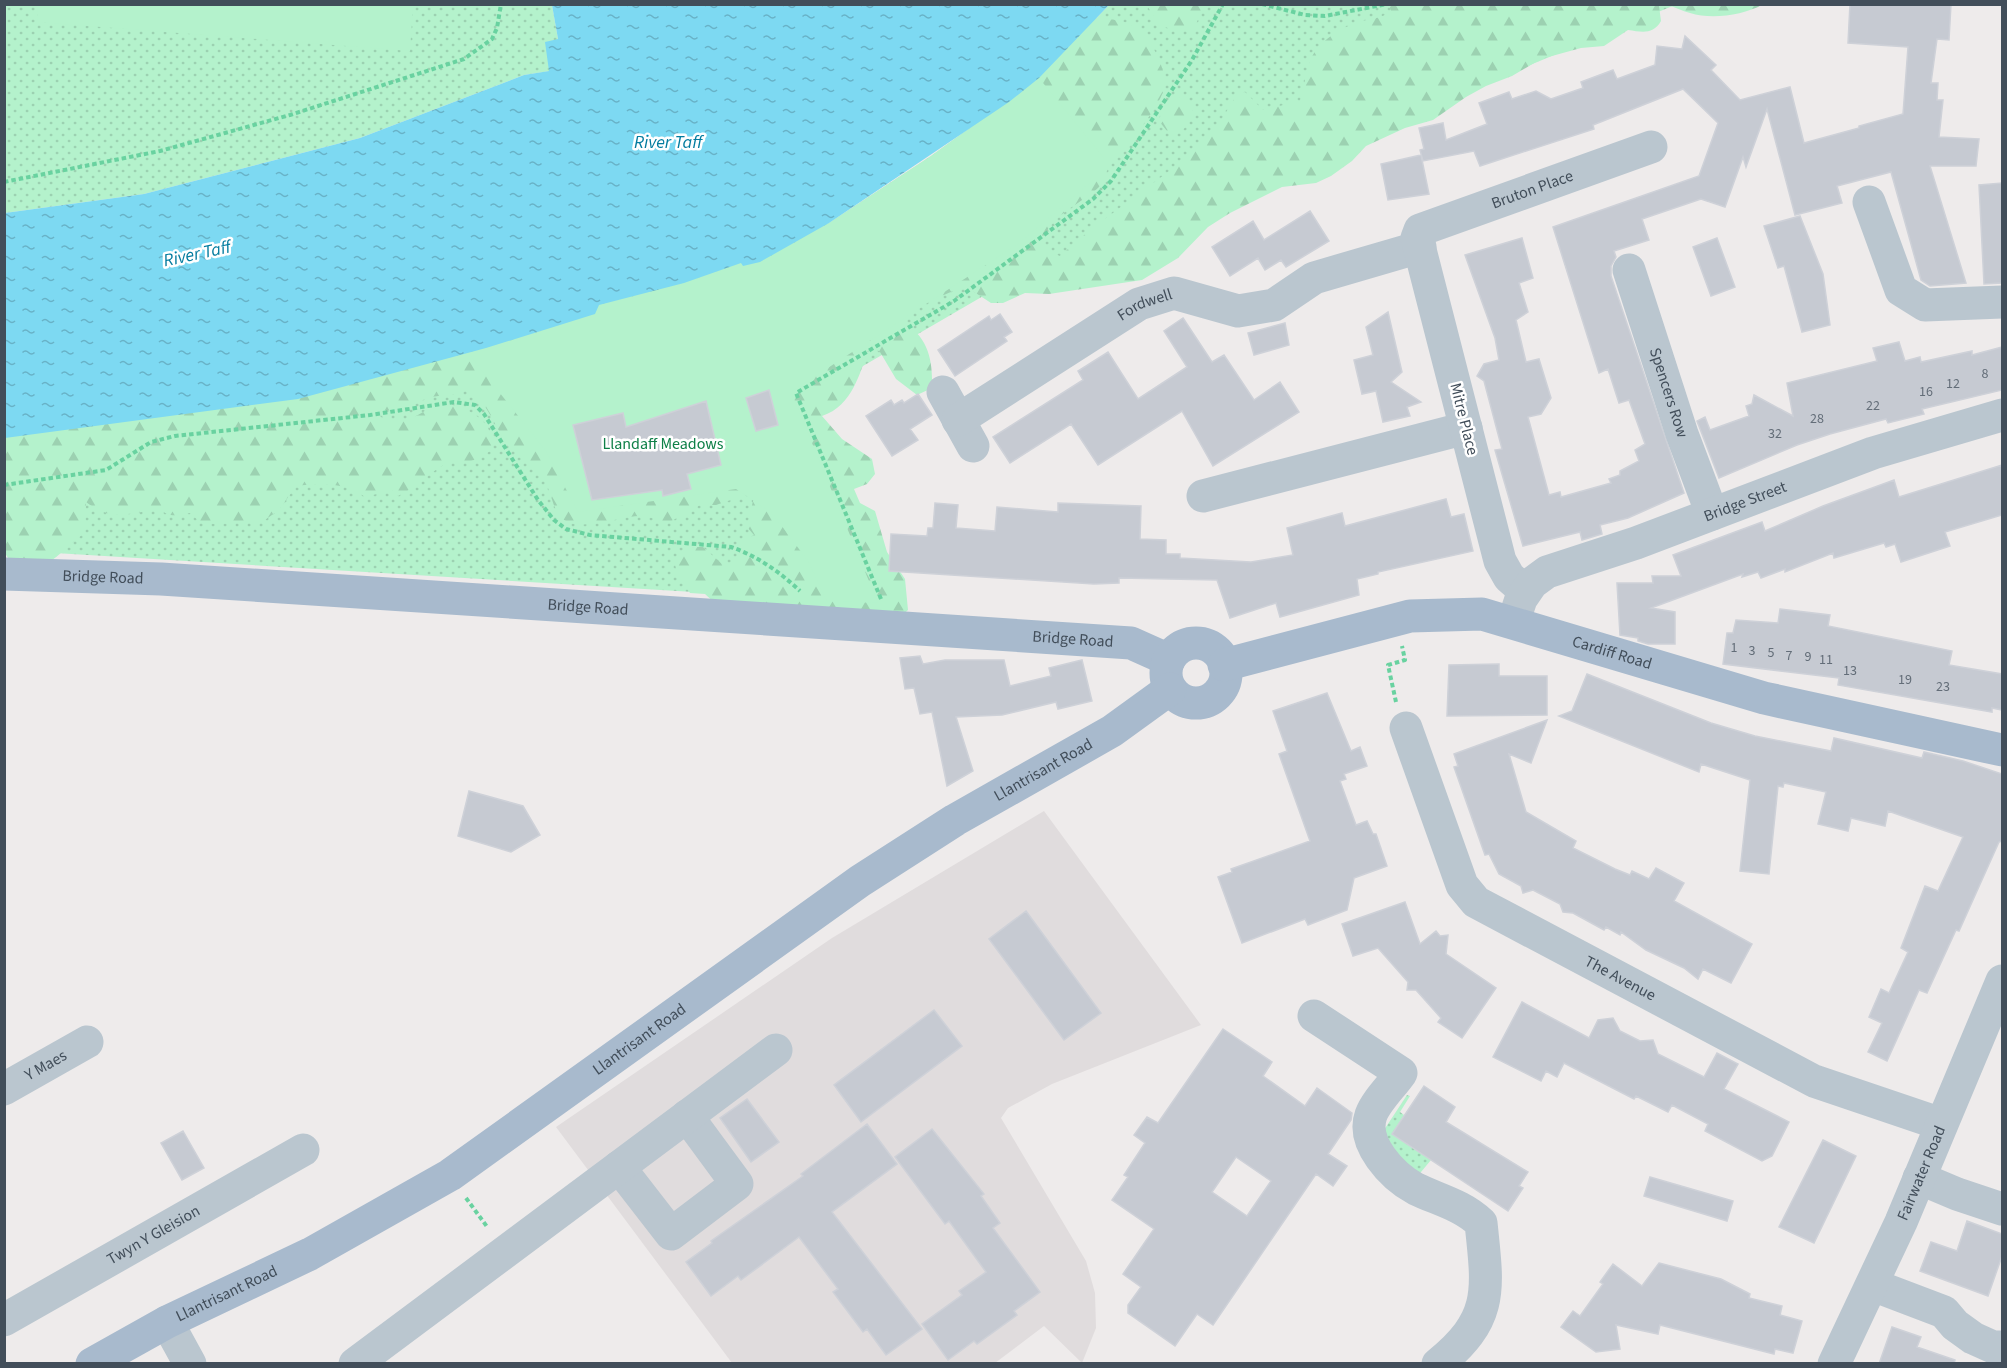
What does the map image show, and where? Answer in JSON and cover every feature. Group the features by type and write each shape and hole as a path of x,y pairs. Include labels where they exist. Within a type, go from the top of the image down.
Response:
{"main road":[{"name":"Bridge Road","path":"4,574 172,580 1131,643 1169,675"},
{"name":"Cardiff Road","path":"1224,665 1410,616 1482,614 1513,621 1709,684 1764,699 2002,750"},
{"path":"1201,644 1218,654 1224,665 1224,681 1220,690 1205,701 1186,702 1169,675 1182,647 1201,644"},
{"name":"Llantrisant Road","path":"92,1364 167,1322 310,1254 450,1175 860,881 955,820 1112,731 1169,675"}],"street":[{"name":"Bruton Place","path":"1418,242 1420,230 1651,147"},
{"path":"1869,202 1901,290 1925,305 2002,302"},
{"name":"Mitre Place","path":"1418,242 1500,561 1509,577 1526,591"},
{"name":"Fordwell","path":"943,392 966,433 1139,304 1174,293 1238,310 1274,305 1314,278 1418,242"},
{"name":"Spencers Row","path":"1629,270 1682,434 1712,514"},
{"name":"Bridge Street","path":"1513,621 1526,591 1532,583 1547,573 1608,554 1873,453 2002,415"},
{"path":"1203,496 1466,428"},
{"name":"The Avenue","path":"1406,728 1462,885 1476,902 1814,1081 1941,1124"},
{"name":"Fairwater Road","path":"1834,1364 1873,1285 1941,1124 1995,1021 2002,981"},
{"path":"1314,1016 1401,1073 1371,1114 1368,1133 1375,1148 1395,1174 1415,1188 1469,1212 1481,1223 1486,1294 1481,1316 1470,1334 1438,1364"},
{"name":"Y Maes","path":"4,1089 87,1042"},
{"path":"355,1364 776,1050"},
{"path":"619,1167 671,1234 737,1184 687,1116"},
{"name":"Twyn Y Gleision","path":"4,1320 303,1150"},
{"path":"1919,1178 2002,1209"},
{"path":"1873,1285 1944,1312 1973,1338 1993,1347 2002,1347"},
{"path":"167,1322 190,1364"}],"path":[{"path":"4,182 160,151 290,115 464,58 492,39 497,28 501,4"},
{"path":"885,609 796,393 954,301 1093,199 1111,181 1192,60 1223,4"},
{"path":"1262,4 1305,15 1325,16 1388,4"},
{"path":"4,485 106,470 151,442 175,436 370,415 418,409 435,404 464,402 475,405 484,414 538,500 554,520 566,529 612,538 731,548 747,552 769,565 802,593"},
{"path":"1388,665 1393,694"}],"shaded area":[{"path":"1044,811 1201,1025 1052,1084 1008,1108 1001,1118 1086,1261 1095,1293 1096,1328 1082,1363 1044,1326 995,1363 732,1363 556,1127 832,938"}],"green space":[{"path":"38,4 413,5 410,51 37,22"},
{"path":"4,5 552,5 558,39 550,71 524,75 360,138 144,194 5,213"},
{"name":"Llandaff Meadows","path":"1109,5 1675,5 1009,281 863,366 802,395 889,604 55,553 4,438 829,223 931,156 1039,78"},
{"path":"1147,5 1205,5 1193,30 1177,30 1160,24"},
{"path":"1389,5 1662,5 1659,6 1661,21 1651,31 1628,30 1604,46 1581,48 1541,59 1512,76 1466,97 1433,120 1405,128 1366,146 1352,161 1331,176 1316,183 1282,187 1230,213 1208,227 1178,258 1142,280 1049,294 1025,293 1003,303 991,303 962,284 953,291 905,312 902,320 918,334 930,358 932,388 917,395 896,379 880,352 870,345 859,377 848,396 833,411 822,416 842,439 872,459 875,474 867,484 854,489 860,503 875,511 887,552 905,579 908,610 898,619 719,607 705,594 690,593 677,573 674,560 680,552 703,547 721,563 730,564 737,556 738,545 754,535 747,527 753,501 758,494 783,391 1027,78 1080,17 1125,22 1142,32 1156,53 1165,83 1151,115 1109,167 1101,185 1063,213 1048,229 1043,249 1060,256 1090,230 1176,166 1220,122 1237,94 1245,92 1263,110 1300,101 1309,64 1316,50 1335,33 1361,21 1387,14 1391,11"},
{"path":"1667,5 1762,5 1737,14 1708,16"},
{"path":"1039,78 1104,158 1093,180 1018,244 791,392 878,603 827,601 808,561 772,513 736,489 578,512 546,451 468,353 594,312 599,305 684,283 741,263 760,262 829,223 931,156"},
{"path":"1175,96 1187,99 1194,113 1187,126 1180,132 1167,131 1159,121 1161,113"},
{"path":"463,348 728,484 757,491 716,505 700,505 668,523 641,516 585,524 568,522 557,512 542,477 508,444 483,403 469,389 458,394 429,398 402,410 383,410 380,416 385,420 409,420 425,411 427,404 442,403 460,407 476,415 487,426 493,449 474,460 464,462 453,460 398,496 392,490 365,497 341,486 314,484 296,486 279,510 262,522 215,524 200,522 190,513 169,515 158,510 113,514 86,502 85,533 51,561 32,565 8,558 5,553 4,380"},
{"path":"1407,1095 1410,1096 1400,1112 1404,1115 1392,1134 1431,1160 1416,1178 1382,1133"}],"water":[{"name":"River Taff","path":"552,5 1109,5 1039,78 1009,102 829,223 760,262 743,266 741,263 684,283 599,305 595,314 486,348 298,399 5,438 5,213 144,194 360,138 524,75 549,71 545,42 558,39"}],"building":[{"path":"1850,4 1951,4 1949,40 1937,39 1931,83 1938,83 1937,100 1943,100 1939,137 1979,139 1976,166 1930,166 1966,283 1930,286 1921,280 1891,172 1837,186 1842,203 1795,215 1767,109 1746,167 1743,157 1725,207 1701,199 1642,219 1649,240 1614,251 1616,257 1611,266 1611,276 1684,493 1628,518 1600,525 1602,534 1582,540 1580,532 1523,546 1495,450 1502,449 1484,381 1477,376 1484,364 1499,360 1495,338 1465,255 1522,238 1533,278 1519,283 1528,312 1516,320 1526,362 1539,359 1551,398 1541,414 1528,417 1549,495 1560,492 1561,497 1611,483 1609,479 1620,475 1620,471 1639,461 1635,450 1645,444 1629,400 1619,403 1608,369 1599,373 1553,227 1699,176 1718,123 1683,89 1593,125 1594,129 1480,166 1474,151 1423,161 1420,150 1424,149 1419,128 1443,123 1446,140 1487,124 1479,103 1509,92 1512,99 1536,91 1551,99 1583,88 1581,82 1613,70 1617,79 1655,65 1657,46 1682,49 1685,36 1716,65 1711,70 1740,100 1790,87 1804,143 1903,114 1908,47 1848,43"},
{"path":"1421,155 1429,194 1388,200 1381,164"},
{"path":"2002,183 2002,283 1984,284 1979,185"},
{"path":"1310,211 1329,241 1286,267 1281,260 1265,270 1258,258 1230,276 1212,247 1253,221 1264,240"},
{"path":"1800,216 1823,274 1830,325 1802,332 1784,266 1778,268 1764,226"},
{"path":"1717,238 1735,287 1711,296 1693,247"},
{"path":"1388,312 1402,372 1391,382 1421,402 1407,407 1410,416 1383,422 1376,391 1362,394 1354,360 1373,355 1366,327"},
{"path":"1000,314 1012,332 1004,337 1007,341 955,376 938,350 989,316 991,320"},
{"path":"1183,318 1212,362 1224,355 1254,400 1280,382 1299,412 1213,466 1182,411 1098,465 1071,424 1010,463 993,437 1083,380 1078,371 1108,352 1138,399 1187,367 1164,331"},
{"path":"1285,323 1289,345 1254,355 1248,333"},
{"path":"1899,342 1905,361 1920,357 1921,362 1972,351 1972,355 2002,347 2002,390 1922,409 1924,414 1888,423 1886,419 1830,434 1797,445 1719,478 1697,421 1705,417 1710,430 1749,416 1746,406 1752,404 1754,395 1793,416 1787,383 1877,361 1873,348"},
{"path":"769,390 778,425 756,431 746,398"},
{"path":"918,394 932,415 910,429 918,440 892,456 866,416 891,400 894,405 902,400 904,403"},
{"path":"706,401 721,465 687,474 691,489 663,496 662,490 592,500 573,425 623,413 626,427"},
{"path":"2002,465 2002,515 1945,532 1950,546 1901,562 1895,544 1886,547 1884,543 1834,558 1833,553 1785,572 1785,569 1761,578 1758,572 1742,577 1743,574 1651,608 1675,612 1675,644 1648,644 1638,641 1638,638 1620,635 1617,583 1653,583 1652,576 1681,576 1673,555 1762,522 1765,531 1823,506 1894,480 1899,497"},
{"path":"1446,499 1451,517 1464,514 1473,551 1378,572 1378,574 1357,579 1359,595 1280,617 1276,603 1230,618 1217,580 1119,578 1119,583 1094,584 889,571 891,534 927,536 928,528 933,528 935,503 958,505 956,528 995,531 997,507 1058,512 1058,503 1141,506 1140,539 1166,540 1166,554 1180,554 1180,558 1251,562 1293,555 1287,528 1342,513 1345,526"},
{"path":"1780,609 1830,615 1828,626 1952,651 1949,665 2002,674 2002,710 1992,708 1992,712 1838,685 1839,678 1723,664 1727,633 1733,633 1736,620 1778,623"},
{"path":"920,656 923,664 945,660 1004,660 1010,686 1051,676 1049,668 1082,660 1092,701 1058,709 1056,702 1002,715 956,717 973,771 947,786 932,712 920,714 914,688 905,689 900,658"},
{"path":"1499,664 1499,676 1547,676 1547,715 1447,716 1449,665"},
{"path":"1587,674 1711,723 1755,736 1831,751 1834,738 1922,758 1924,752 1963,761 2002,774 2002,841 1999,842 1959,931 1956,930 1927,993 1919,990 1887,1061 1868,1052 1882,1023 1869,1017 1881,989 1889,993 1908,952 1901,948 1925,886 1938,891 1963,837 1888,811 1885,826 1851,818 1848,831 1818,824 1826,792 1784,783 1783,787 1778,786 1769,874 1740,871 1750,780 1701,764 1699,772 1559,716 1572,711"},
{"path":"1327,693 1351,751 1360,747 1367,766 1344,774 1346,779 1340,781 1356,825 1367,821 1373,834 1376,834 1387,866 1354,878 1347,910 1308,925 1305,919 1242,943 1218,877 1232,872 1231,869 1310,841 1279,754 1287,751 1273,711"},
{"path":"1547,720 1531,763 1509,754 1526,812 1576,841 1573,848 1615,869 1630,875 1632,871 1649,879 1656,868 1684,883 1674,901 1752,944 1731,983 1703,969 1698,979 1684,968 1646,950 1621,932 1620,935 1606,927 1604,930 1573,913 1563,912 1560,904 1533,890 1523,893 1521,886 1499,874 1489,854 1485,855 1454,767 1458,766 1454,754"},
{"path":"469,791 523,806 540,835 511,852 458,836"},
{"path":"1405,902 1420,944 1436,931 1440,936 1448,935 1446,954 1496,988 1462,1038 1438,1022 1441,1018 1416,990 1407,990 1408,982 1378,948 1353,956 1342,924"},
{"path":"1026,911 1101,1013 1064,1040 989,939"},
{"path":"1522,1002 1589,1038 1598,1020 1613,1018 1620,1031 1640,1041 1653,1040 1658,1054 1704,1077 1717,1053 1738,1064 1724,1089 1789,1122 1772,1156 1762,1161 1705,1131 1708,1124 1672,1105 1668,1112 1636,1096 1634,1099 1564,1063 1557,1077 1546,1071 1541,1081 1493,1057"},
{"path":"934,1010 962,1046 861,1122 834,1085"},
{"path":"1223,1029 1272,1062 1263,1076 1305,1106 1317,1088 1352,1113 1351,1120 1328,1154 1347,1166 1333,1186 1316,1174 1213,1325 1197,1314 1175,1346 1128,1313 1128,1305 1141,1287 1123,1274 1154,1229 1112,1200 1128,1177 1124,1175 1145,1143 1134,1135 1147,1117 1158,1123","holes":["1236,1157 1271,1181 1247,1216 1212,1192"]},
{"path":"1424,1086 1455,1107 1446,1122 1528,1172 1519,1186 1523,1188 1508,1211 1392,1134"},
{"path":"747,1099 779,1142 751,1162 720,1118"},
{"path":"867,1124 897,1164 832,1212 922,1329 886,1355 867,1329 863,1332 833,1292 838,1289 799,1237 741,1280 738,1276 711,1296 686,1262 712,1243 711,1241 803,1176 801,1174"},
{"path":"932,1129 984,1194 981,1196 1000,1223 993,1228 1040,1292 1014,1311 1017,1315 977,1344 974,1341 948,1360 922,1324 962,1295 959,1291 986,1272 949,1221 945,1224 895,1157"},
{"path":"183,1131 204,1168 182,1180 161,1143"},
{"path":"1823,1140 1856,1156 1814,1243 1779,1227"},
{"path":"1650,1177 1733,1201 1727,1221 1644,1196"},
{"path":"1967,1221 2002,1234 2002,1256 1988,1296 1920,1271 1931,1242 1957,1251"},
{"path":"1659,1263 1721,1279 1750,1294 1749,1298 1782,1306 1780,1315 1802,1321 1793,1353 1775,1349 1774,1354 1660,1325 1658,1334 1616,1325 1620,1349 1596,1352 1561,1327 1573,1311 1580,1316 1603,1284 1600,1282 1613,1264 1642,1286"},
{"path":"1892,1327 1921,1337 1917,1347 1955,1360 1954,1364 1879,1364"}]}
